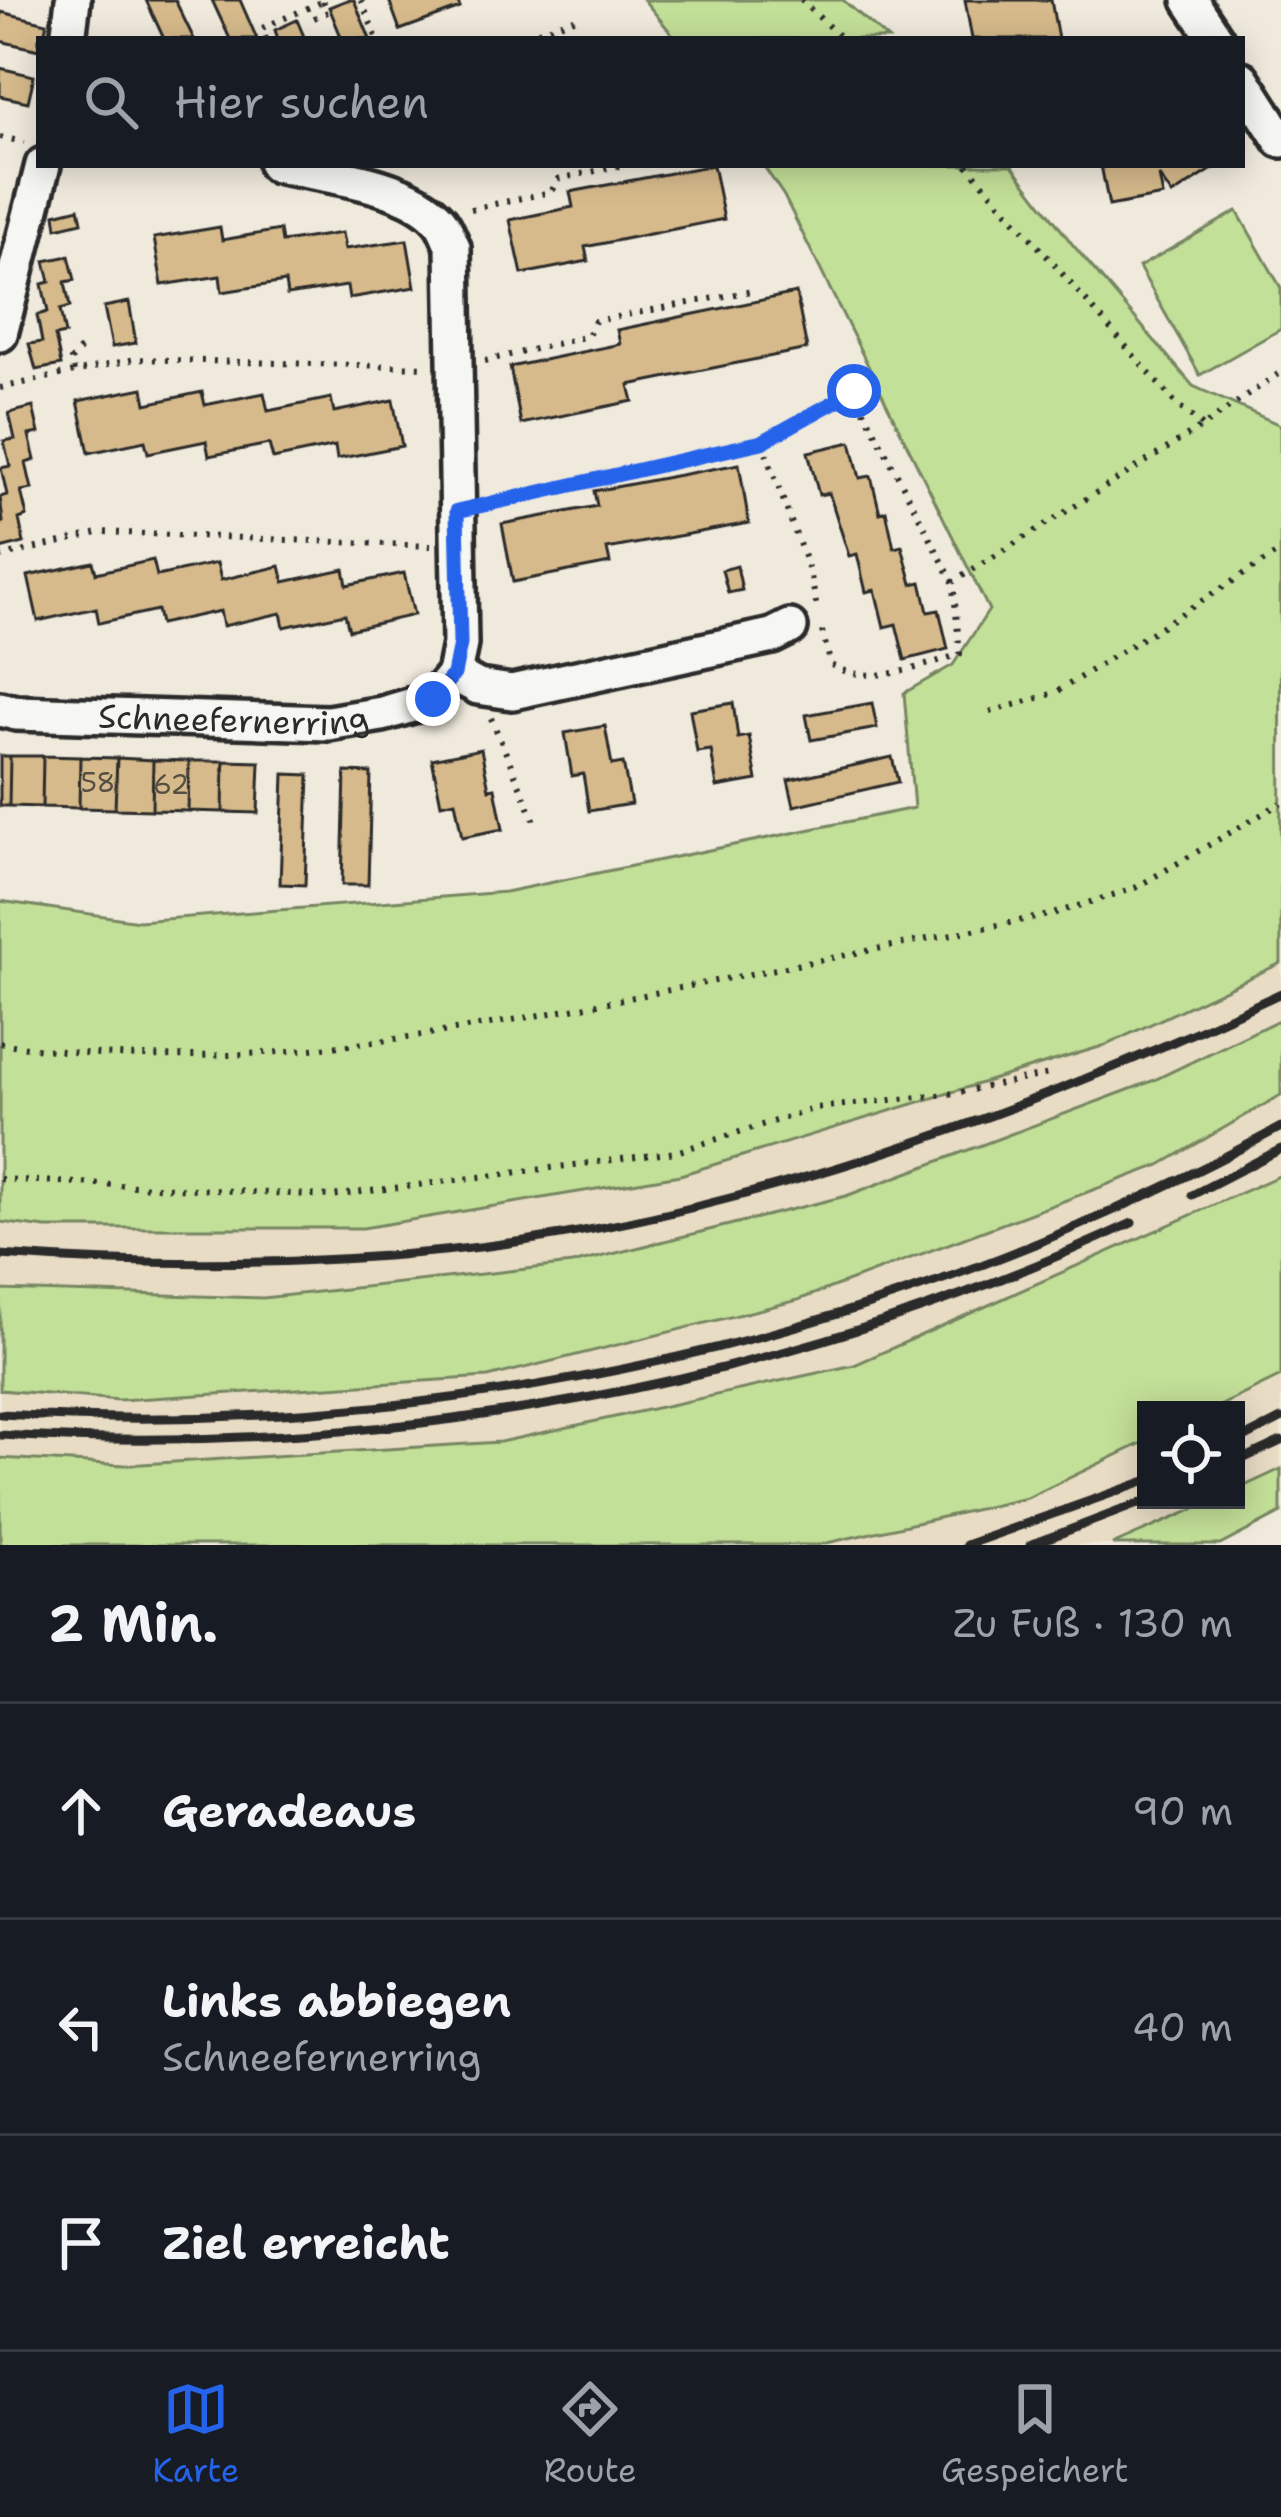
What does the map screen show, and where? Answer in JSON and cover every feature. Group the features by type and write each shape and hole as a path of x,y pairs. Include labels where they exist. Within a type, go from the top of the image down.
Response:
{"street":[{"path":"68,36 73,0"},
{"path":"1190,0 1214,36"},
{"path":"1245,85 1281,140"},
{"path":"0,334 42,168"},
{"path":"289,168 387,190 419,203 440,221 453,248 460,644 466,680 512,692 772,636 790,627"},
{"name":"Schneefernerring","path":"0,709 148,719 328,723 433,699 466,680"}],"path":[{"path":"362,0 376,36"},
{"path":"801,0 839,36"},
{"path":"265,36 262,28 325,1 328,12 314,18"},
{"path":"524,36 583,16"},
{"path":"440,221 464,211 551,192 558,179 610,168"},
{"path":"970,168 1178,406 1203,426"},
{"path":"0,388 135,359 454,368 588,336 595,321 757,290"},
{"path":"74,372 71,360 84,345"},
{"path":"953,582 1281,372"},
{"path":"457,511 762,442 854,391 953,582 960,654 906,672 849,675 831,665 811,576 762,442"},
{"path":"0,557 102,532 459,547"},
{"path":"990,712 1055,693 1281,551"},
{"path":"466,680 537,826"},
{"path":"0,1043 168,1057 327,1050 449,1033 1049,915 1135,888 1281,803"},
{"path":"0,1180 331,1196 676,1152 816,1108 957,1093 1054,1073"}],"shaded area":[{"path":"1281,963 1281,1019 1152,1081 845,1196 571,1264 263,1298 0,1290 0,1222 46,1228 680,1175 1106,1045"},
{"path":"1281,1095 1281,1175 854,1365 500,1442 125,1465 0,1458 0,1390 119,1400 488,1377 1160,1165"},
{"path":"1281,1376 1281,1469 1245,1486 1245,1401 1230,1401"},
{"path":"1137,1445 1137,1509 1194,1509 1112,1545 818,1545 1027,1498"}],"green space":[{"path":"644,0 843,0 885,36 674,36"},
{"path":"765,168 1014,168 1193,386 1280,425 1281,963 1106,1045 680,1175 363,1228 46,1228 0,1222 0,901 139,921 505,892 914,808 904,693 953,665 989,610 784,196"},
{"path":"1237,211 1281,288 1281,329 1200,375 1139,267"},
{"path":"1281,1019 1281,1095 1160,1165 798,1300 488,1377 119,1400 0,1390 0,1290 263,1298 572,1264 846,1196 1152,1081"},
{"path":"1281,1175 1281,1376 1230,1401 1137,1401 1137,1445 1027,1498 818,1545 0,1545 0,1458 125,1465 500,1442 854,1365"},
{"path":"1281,1469 1281,1513 1220,1545 1112,1545 1194,1509 1245,1509 1245,1486"}],"building":[{"path":"146,0 175,0 193,36 163,36"},
{"path":"212,0 240,0 256,36 229,36"},
{"path":"354,0 369,36 341,36 329,7"},
{"path":"389,0 457,0 460,8 400,30"},
{"path":"965,0 1051,0 1057,36 971,36"},
{"path":"1,12 47,23 44,36 36,36 36,49 0,41"},
{"path":"297,20 304,36 277,36 275,30"},
{"path":"0,68 34,76 28,102 0,96"},
{"path":"714,168 724,219 585,247 588,261 522,274 510,220 573,207 570,192"},
{"path":"1102,168 1214,168 1172,195 1159,176 1163,196 1109,206"},
{"path":"79,208 82,222 57,228 55,214"},
{"path":"220,227 222,240 280,230 282,242 342,233 345,249 407,240 415,287 349,298 347,286 287,295 285,282 222,292 220,276 162,285 154,238"},
{"path":"69,256 75,280 65,282 70,307 60,310 65,334 55,336 61,365 36,370 29,344 42,342 37,315 48,312 42,284 50,282 45,261"},
{"path":"796,293 807,349 629,385 633,401 521,424 510,367 620,344 617,330"},
{"path":"129,302 136,343 112,347 104,307"},
{"path":"143,388 146,404 202,392 205,405 264,393 268,411 331,398 334,412 393,400 402,446 337,459 335,446 273,459 269,444 209,456 206,441 148,453 145,441 89,453 78,401"},
{"path":"33,407 39,433 29,435 35,460 26,463 32,489 21,491 27,516 19,519 24,543 0,549 0,497 7,495 1,468 10,466 4,441 15,439 9,413"},
{"path":"851,442 860,478 871,476 880,513 886,511 894,548 902,546 912,584 921,582 928,612 939,610 948,649 905,660 896,624 884,627 875,590 866,592 857,554 849,556 829,493 819,495 808,452"},
{"path":"739,464 749,523 607,549 610,563 513,582 502,524 597,506 594,491"},
{"path":"153,560 157,576 217,563 221,580 280,566 284,582 344,569 347,585 404,573 414,615 349,630 345,614 284,627 281,613 223,626 220,611 160,624 157,610 99,623 96,608 38,621 28,576 93,562 96,573"},
{"path":"737,566 742,590 728,593 722,570"},
{"path":"733,703 738,738 749,736 757,780 717,787 711,750 697,752 690,710"},
{"path":"872,703 877,728 811,740 806,715"},
{"path":"605,726 612,765 623,763 631,804 589,811 583,774 572,776 565,733"},
{"path":"481,749 503,829 462,837 455,801 441,804 432,759"},
{"path":"0,756 10,756 9,806 0,806"},
{"path":"10,756 43,756 42,807 9,806"},
{"path":"43,756 80,757 79,808 42,807"},
{"path":"80,757 117,758 115,809 79,808"},
{"path":"892,757 898,782 794,806 788,780"},
{"path":"117,758 153,760 152,810 115,809"},
{"path":"153,760 189,761 188,811 152,810"},
{"path":"189,761 224,761 223,812 188,811"},
{"path":"224,761 260,762 258,813 223,812"},
{"path":"345,772 371,773 368,885 342,885"},
{"path":"284,774 309,775 305,885 280,884"}],"railway":[{"path":"0,1255 167,1263 333,1260 550,1237 657,1216 765,1189 978,1120 1281,993"},
{"path":"0,1414 167,1418 333,1410 498,1391 661,1361 821,1319 978,1266 1131,1202 1281,1127"},
{"path":"1192,1195 1281,1149"},
{"path":"0,1435 145,1439 291,1435 436,1421 580,1399 722,1368 861,1329 998,1280 1132,1223"},
{"path":"1245,1437 1281,1419"},
{"path":"1245,1458 1281,1441"},
{"path":"966,1545 1137,1484"},
{"path":"1030,1545 1137,1504"}],"route":[{"path":"433,699 454,674 460,644 457,511 762,442 854,391"}]}
